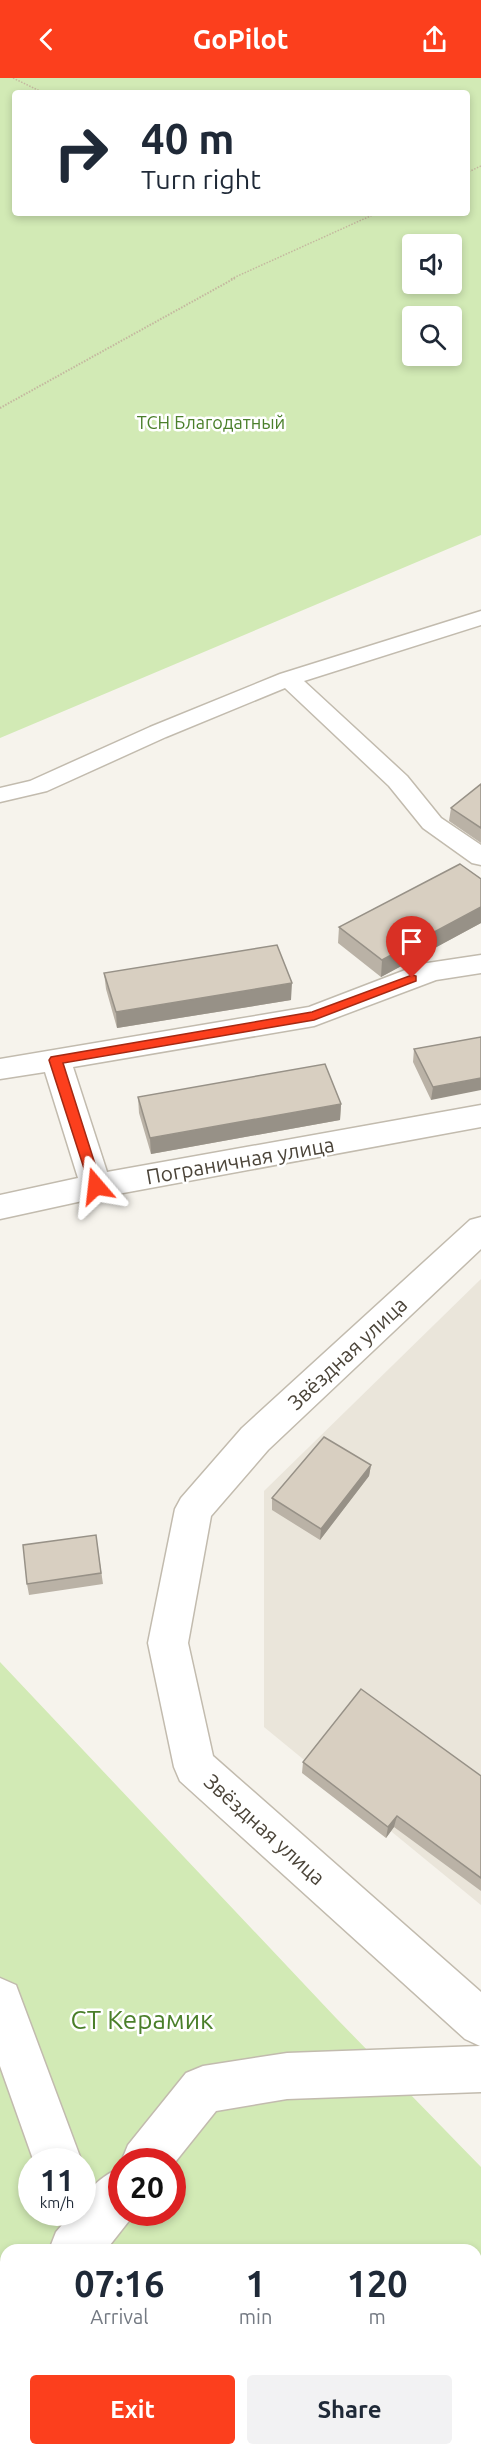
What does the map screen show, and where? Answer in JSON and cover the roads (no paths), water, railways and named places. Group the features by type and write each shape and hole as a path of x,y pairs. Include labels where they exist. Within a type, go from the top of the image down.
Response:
{"street":[{"path":"0,795 38,786 158,732 288,679 481,618"},
{"path":"288,679 398,781 432,823 481,857"},
{"path":"0,1069 314,1016 431,971 481,964"},
{"path":"56,1060 96,1186"},
{"name":"Пограничная улица","path":"0,1207 96,1186 481,1116"},
{"name":"Звёздная улица","path":"481,1229 255,1439 194,1509 168,1643 195,1767 481,2023"},
{"path":"0,2001 53,2148"},
{"path":"156,2148 203,2090 286,2076 481,2069"},
{"path":"78,2233 108,2204"}],"park label":[{"name":"ТСН Благодатный","path":"211,422"},
{"name":"СТ Керамик","path":"142,2019"}]}
